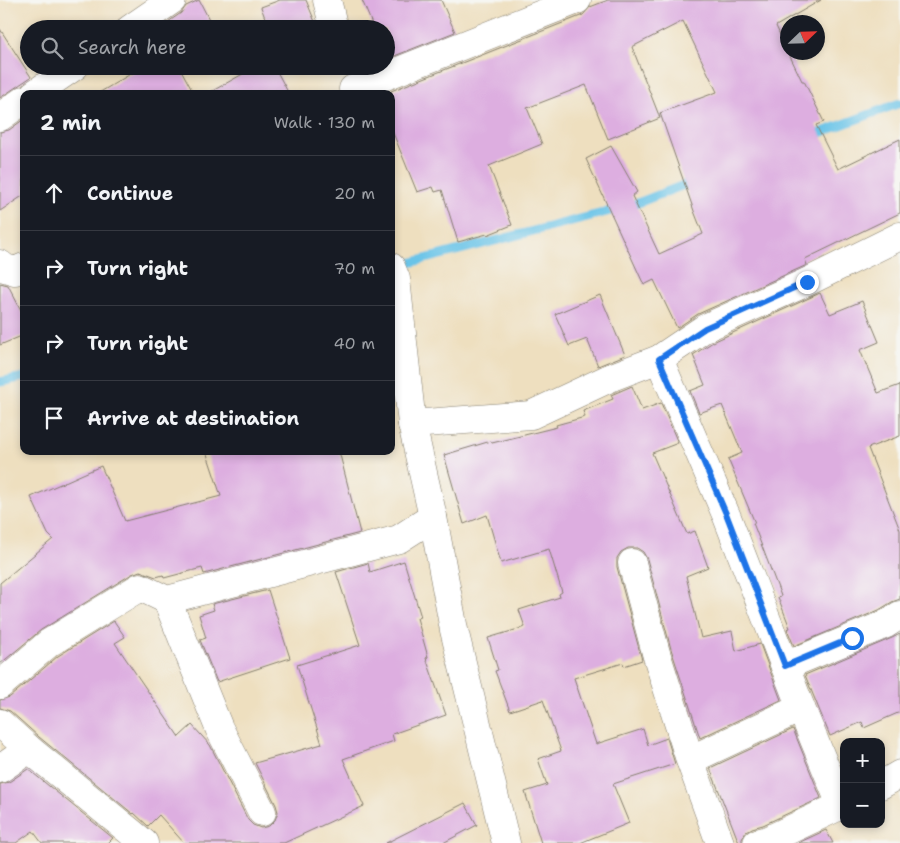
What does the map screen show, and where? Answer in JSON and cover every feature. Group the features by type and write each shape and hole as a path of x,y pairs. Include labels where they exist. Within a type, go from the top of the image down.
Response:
{"street":[{"path":"143,20 172,0"},
{"path":"327,0 332,20"},
{"path":"395,67 577,0"},
{"path":"40,90 62,75"},
{"path":"351,83 373,75"},
{"path":"0,117 20,103"},
{"path":"412,424 531,415 612,377 659,359 705,328 807,282 900,236"},
{"path":"0,264 5,268 15,271 20,269"},
{"path":"395,281 412,424 434,517 454,630 506,843"},
{"path":"659,359 727,516 801,708 840,799"},
{"path":"0,685 48,643 140,587 167,600 399,539 434,517"},
{"path":"632,563 656,653 690,760 720,843"},
{"path":"167,600 219,728 262,812"},
{"path":"785,666 886,624 900,615"},
{"path":"690,760 801,708"},
{"path":"0,722 131,840"},
{"path":"0,769 29,748"},
{"path":"884,783 900,774"},
{"path":"757,843 768,840 840,805"}],"building":[{"path":"199,0 209,20 171,20 181,13 186,6"},
{"path":"280,0 306,0 314,20 266,20 261,7"},
{"path":"362,0 441,0 455,32 395,56 395,20 370,20"},
{"path":"608,0 821,0 795,15 780,15 780,24 776,26 780,34 780,60 792,60 802,81 804,81 824,122 816,125 838,169 900,139 900,213 805,259 807,265 698,314 677,328 654,280 644,285 586,159 611,146 637,192 632,196 659,254 703,234 660,113 717,92 683,21 632,47 660,118 608,139 586,85 527,108 542,144 489,166 512,225 487,235 458,242 442,190 435,192 433,187 417,192 395,138 394,90 583,15 590,7"},
{"path":"0,29 20,60 20,75 30,75 31,77 0,98"},
{"path":"129,75 184,75 192,90 104,90"},
{"path":"241,75 279,75 287,90 214,90"},
{"path":"20,122 20,198 0,211 0,132 9,130"},
{"path":"0,283 8,285 20,308 20,337 0,345"},
{"path":"820,293 830,314 862,301 879,342 860,350 878,393 900,385 900,436 868,448 900,530 900,599 879,610 794,646 787,629 790,628 778,597 781,596 753,523 755,523 728,459 742,453 722,405 699,413 690,391 705,385 693,355 713,342"},
{"path":"600,295 625,355 598,366 587,339 569,346 555,314"},
{"path":"632,386 642,410 661,403 678,443 652,453 687,534 695,531 708,567 686,576 701,638 732,631 736,651 760,644 781,700 700,738 671,649 647,559 643,552 637,548 628,548 621,552 617,558 617,567 642,660 624,666 623,663 574,678 596,744 643,729 648,745 667,738 675,764 613,784 629,823 580,843 541,843 525,792 547,785 538,759 561,751 543,700 510,711 495,671 498,670 488,638 525,627 519,610 560,597 559,594 562,592 549,549 501,563 487,515 464,524 444,455 491,441 492,443 557,427 556,425 585,417 583,411 613,399 611,395"},
{"path":"207,455 340,455 360,533 204,574 202,568 164,578 163,575 156,577 140,571 132,574 41,630 0,664 0,583 53,539 48,534 31,497 101,466 125,521 221,496"},
{"path":"404,561 421,617 417,618 428,657 426,658 446,715 392,734 394,741 343,759 364,806 284,843 184,843 159,815 148,826 10,711 0,708 0,700 10,697 58,656 114,621 125,637 115,643 179,737 192,725 210,745 248,820 253,825 261,828 269,826 275,820 278,812 255,763 322,744 297,665 360,645 336,572 368,563 370,572"},
{"path":"268,590 290,658 217,682 200,640 206,638 199,615 214,610 212,604"},
{"path":"900,634 900,712 864,728 862,722 830,736 805,675"},
{"path":"793,729 821,798 763,825 752,828 746,832 742,843 739,843 710,768"},
{"path":"28,769 113,838 108,843 42,843 33,831 16,843 0,843 0,784 9,782"},
{"path":"465,803 477,825 443,843 386,843"},
{"path":"826,830 833,843 798,843"}],"waterway":[{"path":"809,137 900,103"},
{"path":"395,267 630,206 694,181"},
{"path":"0,382 20,378"}],"route":[{"path":"807,282 705,328 659,359 727,516 785,666 852,638"}]}
